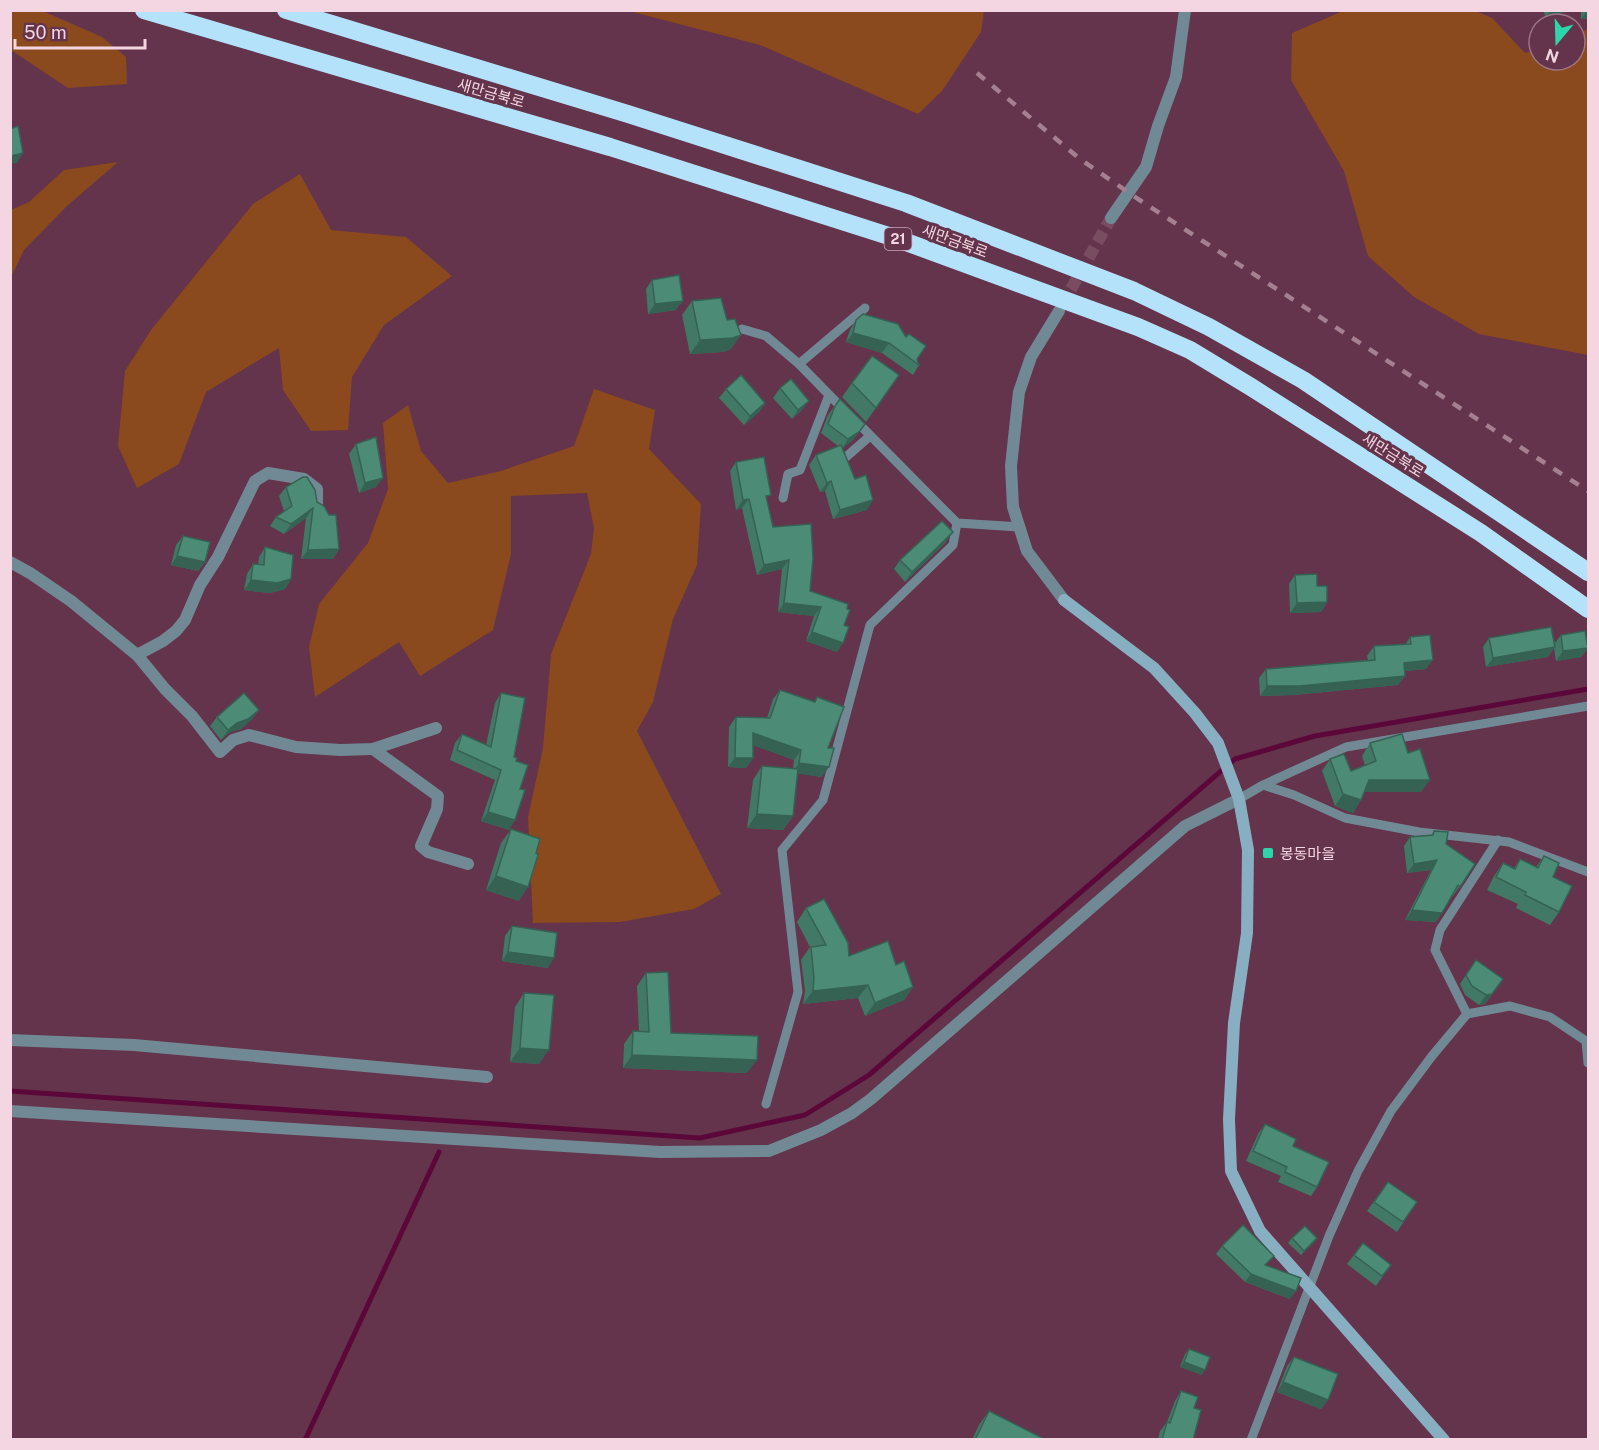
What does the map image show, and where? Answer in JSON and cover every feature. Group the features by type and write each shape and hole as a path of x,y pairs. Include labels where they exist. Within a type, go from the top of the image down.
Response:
{"highway":[{"name":"새만금북로","path":"144,10 633,154 895,238 1138,327 1190,350 1281,406 1471,527 1588,609"},
{"name":"새만금북로","path":"286,10 628,114 906,203 1134,291 1209,327 1303,380 1588,572"}],"street":[{"path":"1111,218 1146,167 1176,77 1185,10"},
{"path":"1059,311 1030,357 1019,392 1011,466 1013,507 1027,551 1064,600 1154,668 1195,713 1218,743 1239,799 1248,850 1247,933 1234,1023 1229,1119 1231,1171 1260,1231 1444,1440"},
{"path":"137,655 163,641 186,620 200,585 218,557 255,482 268,473 304,479 317,489 317,507"},
{"path":"10,562 71,601 137,655 165,689 192,716 220,752 233,741 249,735 296,747 340,750 373,749 436,728"},
{"path":"373,749 438,796 438,809 421,846 428,852 468,864"},
{"path":"10,1112 660,1152 769,1151 821,1130 852,1113 871,1099 1185,826 1239,799"},
{"path":"10,1040 134,1045 487,1077"}],"lane":[{"path":"799,364 865,308"},
{"path":"742,329 766,336 799,364 957,523 1020,527"},
{"path":"783,498 788,474 800,470 829,395"},
{"path":"846,457 870,436"},
{"path":"766,1104 798,992 783,850 824,800 870,625 953,545 957,523"},
{"path":"1239,799 1263,785 1346,747 1588,706"},
{"path":"1263,785 1294,795 1345,819 1419,832 1509,842 1588,872"},
{"path":"1467,1014 1435,950 1440,930 1498,840"},
{"path":"1251,1440 1329,1236 1358,1171 1391,1110 1467,1014 1510,1006 1550,1017 1586,1041 1588,1063"}],"shaded area":[{"path":"10,11 43,11 102,37 126,57 127,84 68,88 11,50"},
{"path":"629,11 984,11 981,32 942,91 918,114 760,45"},
{"path":"1343,11 1476,11 1492,18 1525,53 1527,52 1527,72 1587,72 1588,29 1588,355 1479,334 1414,297 1368,256 1344,171 1291,80 1292,33"},
{"path":"118,162 67,206 24,250 11,277 11,210 29,202 64,170"},
{"path":"300,174 331,230 406,237 452,276 384,325 352,377 348,430 311,431 283,390 279,348 206,392 179,464 137,488 118,446 125,371 151,330 253,204"},
{"path":"594,389 655,410 649,449 701,504 697,565 673,619 653,702 637,731 721,894 694,909 620,922 533,923 528,817 543,748 551,654 591,554 594,528 587,493 511,496 511,554 493,630 420,676 399,642 315,697 309,647 319,604 368,543 388,489 383,423 408,405 421,451 448,483 501,471 574,446"}],"building":[{"path":"18,126 23,153 11,156 12,162 10,162 10,129"},
{"path":"679,275 683,301 655,304 652,280"},
{"path":"721,298 727,320 735,319 741,335 733,338 700,340 692,301"},
{"path":"863,314 898,324 906,337 909,334 926,346 917,359 919,365 889,343 853,333 856,320"},
{"path":"872,356 899,375 876,408 852,383"},
{"path":"741,375 765,403 750,416 726,389"},
{"path":"791,379 809,401 798,410 780,388"},
{"path":"840,399 865,424 860,431 848,439 828,424"},
{"path":"376,437 383,478 365,483 356,444"},
{"path":"841,445 855,479 866,475 873,500 840,510 831,481 827,483 816,455"},
{"path":"764,457 771,495 766,496 773,527 811,524 813,558 810,591 848,604 847,609 850,610 844,625 849,627 843,643 812,632 821,607 784,603 789,560 764,565 749,499 743,500 736,462"},
{"path":"307,477 315,490 317,502 324,506 329,515 336,515 339,549 308,550 313,508 291,524 276,517 292,506 286,487"},
{"path":"942,521 953,532 912,572 900,560"},
{"path":"183,536 210,542 205,562 177,556"},
{"path":"265,547 293,555 291,579 277,583 251,580 253,564 264,565"},
{"path":"1317,574 1317,586 1327,586 1327,602 1297,603 1295,575"},
{"path":"1551,627 1555,647 1493,658 1489,638"},
{"path":"1585,631 1588,648 1563,651 1561,635"},
{"path":"1430,635 1433,660 1404,663 1405,676 1300,686 1267,686 1266,669 1375,660 1374,646 1411,644 1410,637"},
{"path":"780,690 815,702 817,697 844,707 828,748 834,748 829,767 799,763 801,750 753,733 753,758 735,758 736,717 770,718"},
{"path":"244,693 259,710 228,730 217,717"},
{"path":"501,693 525,698 514,757 517,758 516,761 528,765 520,789 525,790 515,820 488,812 501,770 457,750 462,734 491,747"},
{"path":"1402,734 1408,753 1420,749 1430,780 1369,780 1361,800 1343,794 1330,759 1344,754 1351,771 1376,761 1370,743"},
{"path":"762,766 798,769 793,816 757,814"},
{"path":"511,829 540,839 536,853 538,855 528,887 496,876"},
{"path":"1434,831 1448,832 1446,844 1475,864 1460,887 1458,885 1442,913 1412,910 1437,860 1414,864 1410,837 1433,835"},
{"path":"1544,856 1559,863 1553,877 1572,886 1559,912 1496,877 1503,863 1515,869 1520,859 1538,868"},
{"path":"824,899 848,943 849,956 888,941 896,965 904,961 913,987 875,1003 868,985 813,991 811,947 826,945 806,908"},
{"path":"512,926 557,933 554,958 508,952"},
{"path":"1476,960 1503,979 1492,994 1486,995 1472,986 1466,975"},
{"path":"668,972 671,1033 758,1036 757,1060 632,1055 633,1031 649,1032 646,973"},
{"path":"524,993 554,995 549,1050 520,1048"},
{"path":"1265,1124 1296,1139 1293,1146 1329,1162 1317,1187 1285,1172 1287,1167 1253,1151"},
{"path":"1388,1182 1417,1202 1403,1222 1374,1202"},
{"path":"1243,1225 1274,1256 1265,1265 1301,1278 1296,1291 1251,1274 1222,1246"},
{"path":"1305,1226 1317,1238 1304,1251 1292,1238"},
{"path":"1363,1243 1391,1265 1382,1276 1354,1255"},
{"path":"1189,1349 1210,1357 1205,1370 1184,1362"},
{"path":"1294,1357 1338,1374 1328,1400 1283,1382"},
{"path":"1181,1391 1198,1397 1194,1408 1201,1410 1193,1440 1162,1440 1167,1422 1170,1423"},
{"path":"989,1411 1046,1440 975,1440"}],"waterway":[{"path":"10,1091 700,1138 805,1115 869,1075 1235,759 1315,736 1588,689"},
{"path":"305,1440 439,1152"}],"tunnel":[{"path":"1062,305 1111,218"}],"railway":[{"path":"977,73 1080,159 1138,199 1588,491"}],"place":[{"name":"봉동마을","path":"1268,853"}]}
